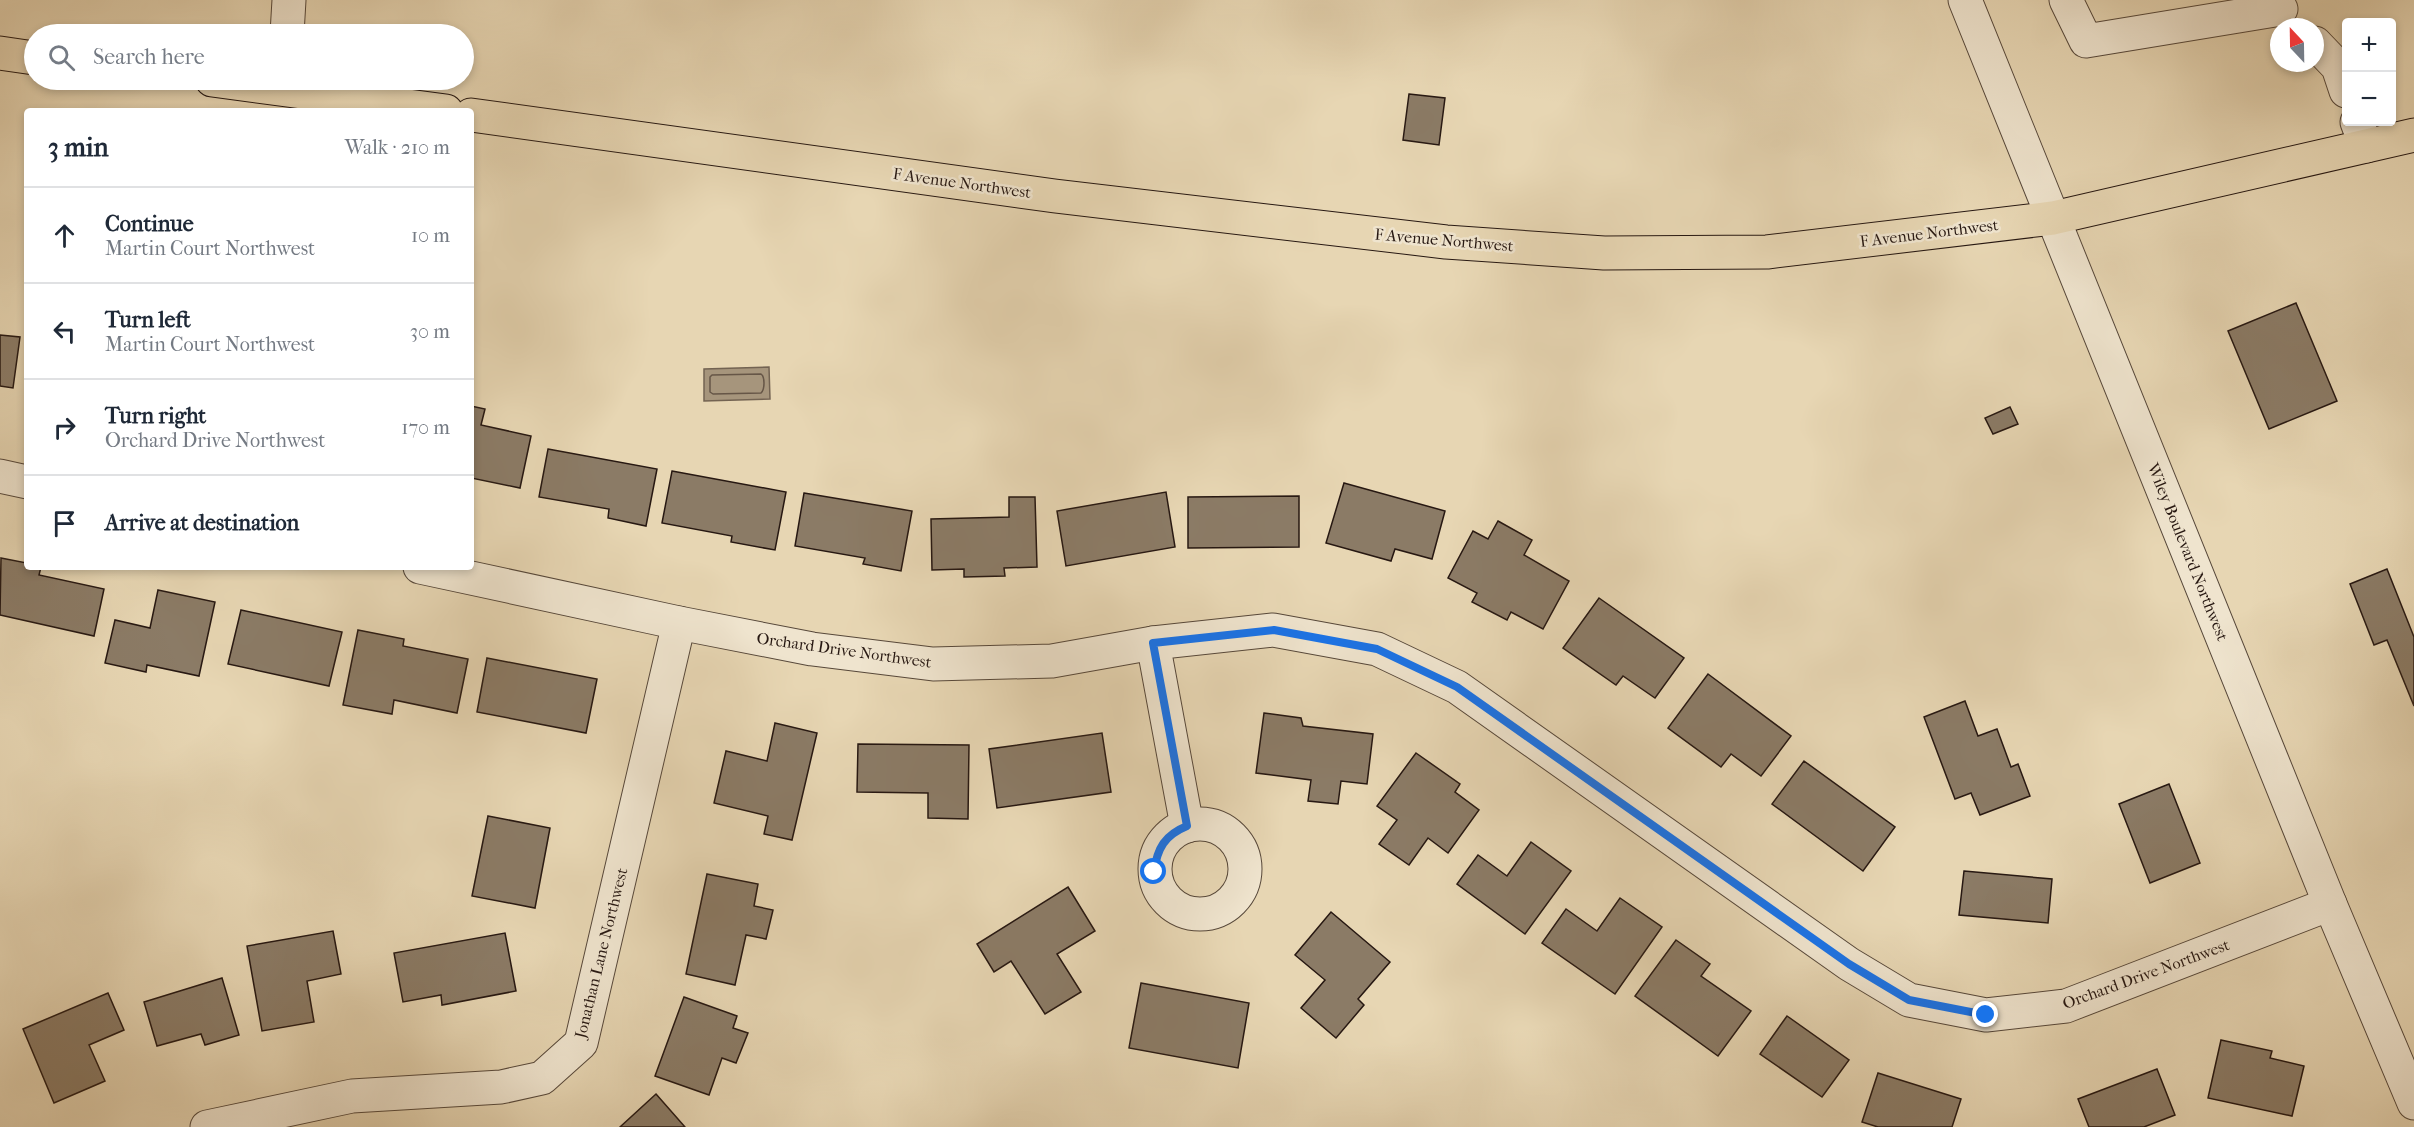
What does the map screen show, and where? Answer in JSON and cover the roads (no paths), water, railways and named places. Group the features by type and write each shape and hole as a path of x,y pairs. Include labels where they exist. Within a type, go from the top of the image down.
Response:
{"main road":[{"path":"0,53 24,57"},
{"path":"319,90 428,108"},
{"name":"F Avenue Northwest","path":"474,114 1067,198 1446,242 1604,253 1767,252 2052,218 2362,134 2414,135"}],"street":[{"path":"288,24 290,0"},
{"name":"Wiley Boulevard Northwest","path":"1965,0 2331,904 2414,1103"},
{"path":"2066,0 2086,41 2282,12"},
{"path":"2324,53 2338,67 2342,79"},
{"path":"0,476 24,481"},
{"name":"Orchard Drive Northwest","path":"434,570 812,649 933,664 1052,661 1153,643 1274,630 1377,649 1457,687 1849,964 1909,1000 1986,1015 2066,1006 2331,904"},
{"name":"Jonathan Lane Northwest","path":"207,1127 352,1096 501,1087 542,1078 581,1042 679,623"},
{"path":"1153,643 1187,826"}],"water":[{"path":"769,367 770,399 704,401 704,369"}]}
